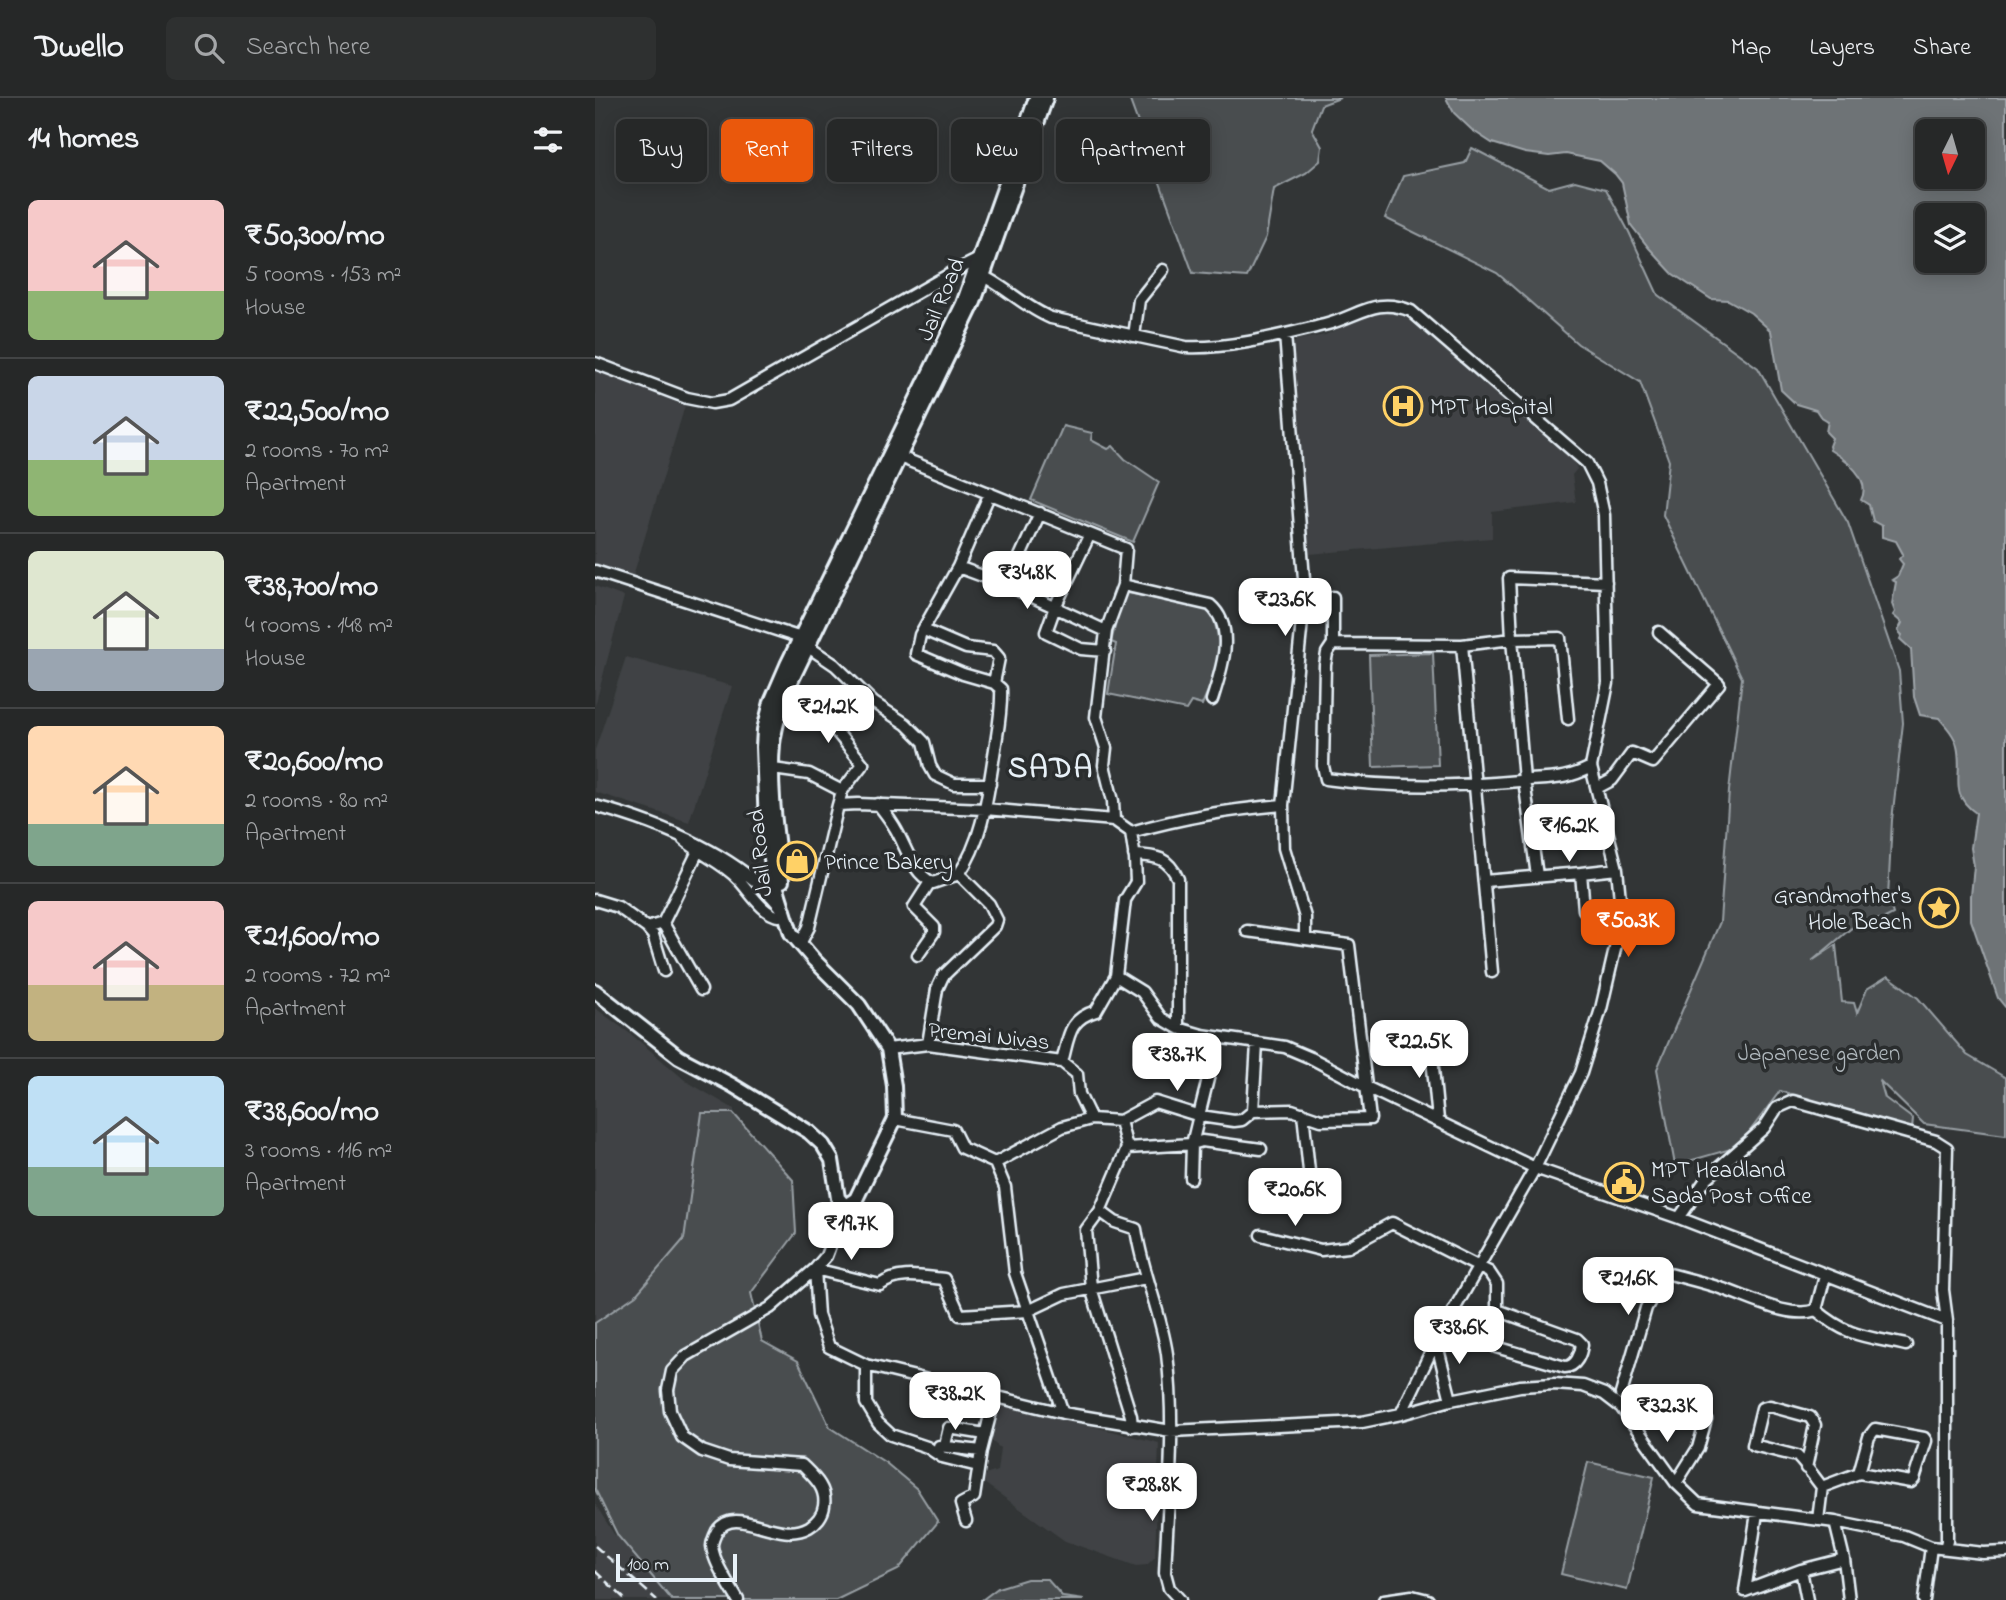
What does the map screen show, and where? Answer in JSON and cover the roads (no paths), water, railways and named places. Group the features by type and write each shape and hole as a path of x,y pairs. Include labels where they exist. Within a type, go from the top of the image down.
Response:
{"main road":[{"name":"Jail Road","path":"986,259 1036,98"},
{"name":"Jail Road","path":"785,913 774,879 766,826 762,747 771,702 962,330 1046,98"},
{"name":"Jail Road","path":"785,913 773,769 776,724 804,642"},
{"path":"595,991 679,1057 732,1085 809,1132 823,1145 832,1160 838,1198 845,1206 856,1199 895,1119 894,1086 888,1049 859,1005 791,933 785,913"}],"street":[{"path":"595,363 687,398 712,403 729,400 955,271 986,259"},
{"path":"1134,336 1139,300 1163,270"},
{"path":"980,275 1030,309 1051,318 1186,347 1207,348 1285,334 1328,324 1377,306 1395,305 1411,311 1587,463 1597,483 1604,515 1608,683 1591,766 1617,869 1622,919 1601,1009 1581,1073 1535,1168 1436,1340 1401,1414"},
{"path":"1285,334 1305,592 1283,805 1285,848 1305,917 1305,939"},
{"path":"896,455 1126,549 1123,585 1106,631 1096,717 1106,748 1104,765 1113,801 1114,820"},
{"path":"878,804 897,831 907,854 930,882 959,874 974,843 985,809 1002,708 1000,689 994,683 963,674 916,654 920,635 958,567 990,493"},
{"path":"1007,585 1040,513"},
{"path":"1089,536 1046,632 1081,649 1105,651"},
{"path":"958,567 1007,585 1106,631"},
{"path":"595,571 804,642 835,665 874,703 905,724 923,742 935,775 954,784 990,784"},
{"path":"1537,876 1524,780 1511,639 1509,578 1606,582"},
{"path":"1123,585 1210,605 1220,614 1225,630 1222,668 1212,700"},
{"path":"1333,597 1333,644 1327,653 1325,665 1323,766 1326,779 1370,786 1473,785 1573,776 1591,766"},
{"path":"924,630 967,648 993,651 999,658 994,683"},
{"path":"1597,788 1612,779 1632,753 1653,762 1719,684 1658,632"},
{"path":"1333,644 1462,645 1511,639 1560,638 1568,719"},
{"path":"1462,645 1492,972"},
{"path":"789,686 812,702 863,764 842,791 809,927 800,944"},
{"path":"773,769 809,774 842,791"},
{"path":"838,805 985,809 1114,820 1131,832 1136,882 1125,900 1117,976 1142,992 1161,1018 1178,1028 1218,1038 1285,1047 1535,1168 1679,1218 1947,1321"},
{"path":"1131,832 1183,817 1283,805"},
{"path":"595,806 630,815 739,869 766,890 785,913"},
{"path":"647,928 663,923 699,849"},
{"path":"1135,855 1156,856 1173,866 1178,879 1178,1028"},
{"path":"1483,881 1617,869"},
{"path":"1581,873 1584,910"},
{"path":"928,1044 937,989 943,976 995,926 997,920 989,905 959,874"},
{"path":"918,955 934,932 934,927 913,906 930,882"},
{"path":"595,900 618,907 653,934 664,971"},
{"path":"663,923 701,990"},
{"path":"995,1163 1062,1127 1091,1119 1120,1121 1155,1102 1200,1116 1242,1120 1253,1111 1292,1110 1321,1120 1370,1119 1349,945 1247,931"},
{"name":"Premai Nivas","path":"888,1049 928,1044 1062,1062 1073,1025 1080,1015 1095,1011 1117,976"},
{"path":"1430,1037 1438,1120"},
{"path":"1191,1178 1192,1144 1218,1038"},
{"path":"1253,1111 1257,1044"},
{"path":"1062,1062 1077,1074 1079,1094 1091,1119"},
{"path":"1679,1218 1707,1178 1765,1128 1777,1108 1793,1101 1936,1141 1947,1148 1943,1290 1947,1321 1945,1548"},
{"path":"1303,1114 1309,1171"},
{"path":"895,1119 953,1130 962,1148 995,1163 1005,1186 1014,1273 1063,1413"},
{"path":"1120,1121 1127,1148 1100,1211 1086,1230 1091,1288 1132,1426"},
{"path":"1127,1148 1202,1141 1261,1149"},
{"path":"738,1600 719,1565 712,1545 716,1532 727,1523 742,1521 785,1533 800,1532 813,1525 823,1513 825,1500 822,1488 802,1465 729,1460 702,1451 682,1437 670,1411 668,1390 672,1371 686,1356 770,1308 815,1269 826,1256 845,1206"},
{"path":"1100,1211 1115,1223 1136,1229 1146,1278 1167,1352 1171,1431 1165,1573 1169,1588 1180,1600"},
{"path":"1261,1235 1321,1250 1348,1247 1392,1223 1479,1266 1495,1278 1497,1310 1489,1337 1490,1343 1565,1367 1571,1367 1575,1363 1582,1349 1582,1344 1577,1339 1497,1310"},
{"path":"815,1269 880,1285 890,1277 944,1279 960,1315 1028,1311 1064,1294 1146,1278"},
{"path":"815,1269 818,1315 829,1347 866,1365 1063,1413 1171,1431 1362,1422 1451,1399 1520,1386 1554,1384 1583,1387 1604,1394 1621,1407 1676,1483 1697,1504 1835,1522 1903,1536 1931,1547 1983,1553 2006,1552"},
{"path":"1676,1483 1698,1448 1706,1419 1621,1394 1646,1308 1666,1273 1719,1287 1788,1312 1816,1310"},
{"path":"1816,1310 1825,1276"},
{"path":"1816,1310 1835,1327 1861,1337 1906,1345"},
{"path":"1436,1340 1451,1399"},
{"path":"866,1365 866,1403 891,1435 927,1447 942,1457 978,1466"},
{"path":"965,1521 961,1504 974,1497 981,1451 995,1396"},
{"path":"1806,1468 1815,1425 1813,1420 1770,1406 1762,1408 1753,1445 1797,1456 1806,1468 1822,1487 1818,1520"},
{"path":"945,1446 950,1428 985,1434"},
{"path":"1822,1487 1859,1473 1911,1482 1926,1441 1924,1438 1875,1429 1869,1437 1859,1473"},
{"path":"927,1447 945,1446 981,1451"},
{"path":"1743,1595 1757,1513"},
{"path":"1835,1522 1844,1559 1849,1600"},
{"path":"1924,1600 1931,1547"},
{"path":"1743,1595 1801,1570 1844,1559"},
{"path":"1801,1570 1807,1600"},
{"path":"1384,1600 1412,1596 1428,1600"}],"railway":[{"path":"595,1546 657,1600"},
{"path":"595,1571 626,1600"}],"place":[{"name":"MPT Hospital","path":"1403,406"},
{"name":"Prince Bakery","path":"797,861"},
{"name":"Grandmother's Hole Beach","path":"1939,908"},
{"name":"MPT Headland Sada Post Office","path":"1624,1182"}],"district":[{"name":"SADA","path":"1051,767"}],"park label":[{"name":"Japanese garden","path":"1819,1052"}]}
